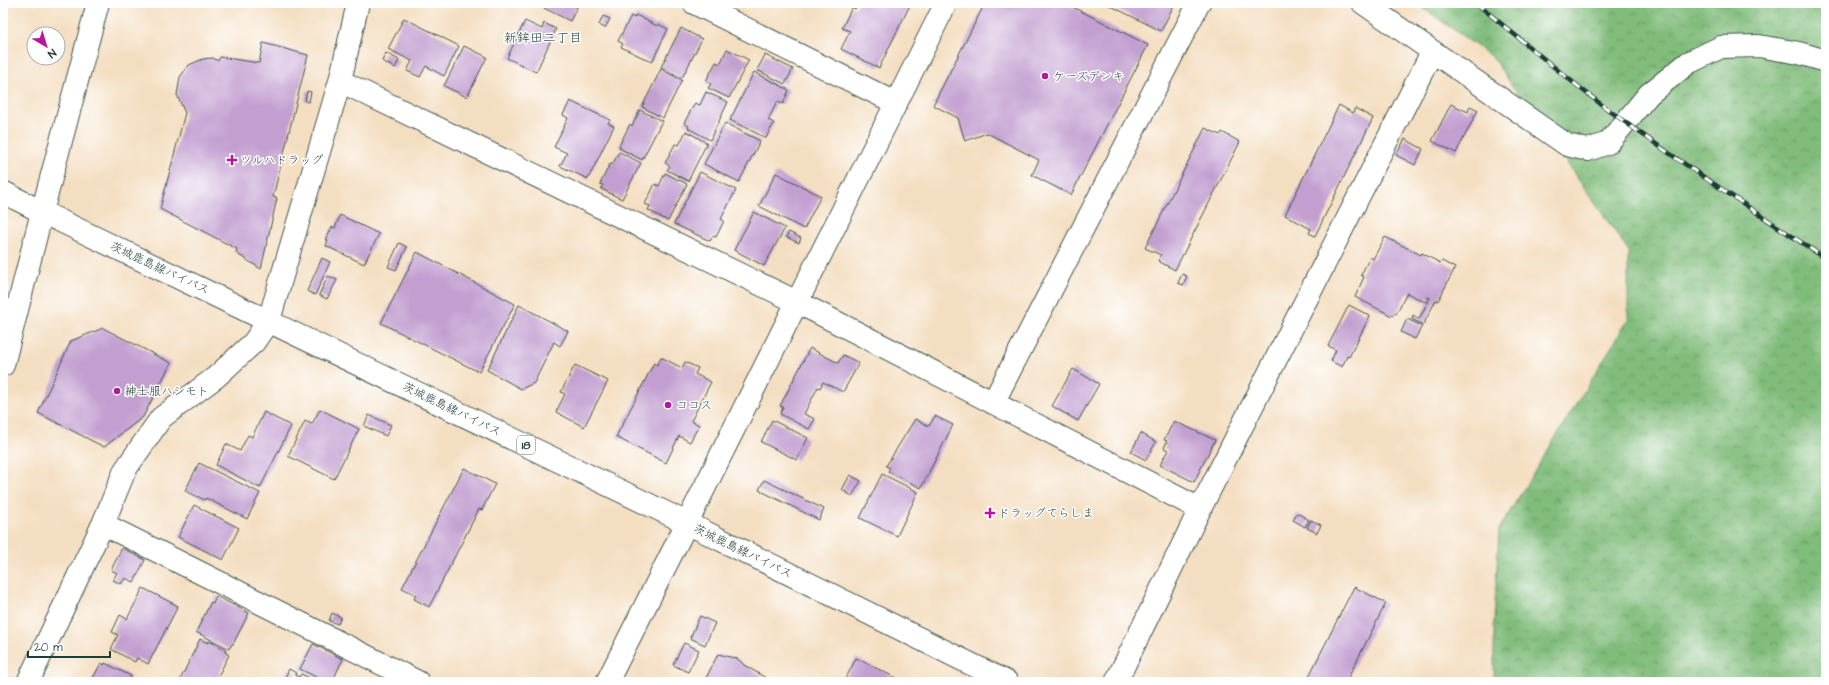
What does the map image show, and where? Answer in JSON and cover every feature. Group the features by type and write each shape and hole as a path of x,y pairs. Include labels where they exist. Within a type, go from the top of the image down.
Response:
{"street":[{"path":"3,365 98,3"},
{"path":"28,682 103,524 125,470 160,418 216,377 254,342 269,320 340,81 358,3"},
{"path":"694,3 727,10 896,102"},
{"path":"606,682 687,523 946,3"},
{"path":"993,403 1199,3"},
{"path":"1363,3 1567,145 1588,150 1608,143 1649,94 1682,68 1721,47 1759,46 1799,53 1826,61"},
{"path":"1116,682 1200,509 1432,52"},
{"path":"340,81 797,302 1200,509"},
{"name":"茨城鹿島線バイパス","path":"3,192 687,523 1007,682"},
{"path":"103,524 418,682"}],"green space":[{"path":"1416,3 1826,3 1826,682 1494,682 1494,621 1499,529 1628,320 1628,250 1492,57"}],"building":[{"path":"546,3 579,3 570,21 544,8"},
{"path":"858,3 911,3 879,68 841,49 850,31 842,28 852,7 855,9"},
{"path":"985,3 1065,3 1148,45 1071,195 1032,175 1039,160 987,133 965,141 958,118 933,105"},
{"path":"1105,3 1175,3 1161,31"},
{"path":"636,15 657,26 658,24 668,29 652,62 621,47 623,44 618,41 631,16 634,18"},
{"path":"603,16 610,19 605,28 599,25"},
{"path":"404,18 459,46 444,76 426,66 420,77 407,71 412,61 388,49"},
{"path":"525,21 542,29 544,23 556,29 536,72 507,58"},
{"path":"681,28 702,39 682,78 661,67"},
{"path":"263,43 308,55 273,197 277,198 261,269 236,253 237,249 160,209 185,113 177,95 180,77 189,65 203,59 213,58 218,61 220,57 259,63"},
{"path":"464,46 487,57 467,97 444,86"},
{"path":"727,49 749,60 729,98 708,88 711,84 706,81 716,62 720,64"},
{"path":"386,53 399,60 395,68 382,61"},
{"path":"765,55 793,69 785,84 757,70"},
{"path":"661,69 682,80 663,118 642,107"},
{"path":"754,72 789,90 783,104 777,102 768,120 774,123 766,138 730,120"},
{"path":"307,91 311,92 309,102 305,101"},
{"path":"706,92 728,102 710,140 688,128 689,126 684,123 695,103 700,105"},
{"path":"570,101 610,120 608,123 614,126 588,179 560,166 567,153 554,147 568,118 563,115"},
{"path":"1451,104 1468,112 1470,106 1478,110 1456,153 1432,141"},
{"path":"1339,105 1353,113 1355,108 1373,118 1315,236 1309,233 1311,229 1285,215"},
{"path":"640,110 662,121 642,160 621,149 619,146 630,124 632,126"},
{"path":"725,123 760,141 739,182 704,164"},
{"path":"1205,128 1220,135 1222,132 1240,142 1175,270 1158,261 1161,255 1145,248"},
{"path":"686,131 707,143 688,181 667,170 670,166 665,163 675,144 679,145"},
{"path":"1405,139 1423,149 1415,165 1396,155"},
{"path":"619,152 641,163 622,199 601,189 603,185 600,184 610,164 612,165"},
{"path":"700,172 736,190 721,219 724,221 716,237 713,236 710,241 674,224"},
{"path":"665,173 687,184 668,221 648,210 650,206 645,204 655,184 659,186"},
{"path":"776,173 821,196 804,229 759,206"},
{"path":"754,212 785,228 764,266 734,250"},
{"path":"340,215 379,234 364,264 326,246 328,240 326,240 332,227 335,228"},
{"path":"789,232 801,238 799,243 786,237"},
{"path":"1385,237 1421,255 1422,253 1440,263 1442,261 1455,268 1438,301 1436,300 1423,325 1412,319 1413,315 1419,319 1430,298 1428,297 1425,302 1407,293 1396,314 1394,313 1392,316 1355,297 1364,277 1361,275 1370,257 1373,259"},
{"path":"399,243 407,247 396,270 388,267"},
{"path":"417,252 515,304 479,372 381,323"},
{"path":"322,258 330,262 315,295 307,291"},
{"path":"1182,274 1187,276 1183,285 1178,283"},
{"path":"328,276 337,280 327,299 319,295"},
{"path":"519,305 568,331 560,346 554,342 534,383 521,389 487,370"},
{"path":"1349,305 1370,316 1349,357 1347,356 1342,367 1331,361 1336,350 1328,346"},
{"path":"1407,319 1422,326 1415,339 1401,332"},
{"path":"103,328 171,363 143,417 104,447 38,413 71,341"},
{"path":"810,348 838,363 843,355 859,363 843,392 823,382 820,388 818,387 804,414 815,419 809,429 780,414 783,407 780,406"},
{"path":"661,357 682,368 685,362 698,368 695,374 711,382 691,421 699,425 690,442 679,436 666,463 616,437 654,363 657,365"},
{"path":"575,365 608,381 584,427 556,412 565,394 561,392"},
{"path":"1073,369 1099,384 1078,421 1052,406"},
{"path":"320,409 359,429 334,479 288,456 305,421 312,424"},
{"path":"264,412 291,426 260,488 216,465 226,444 240,451 248,435 252,437"},
{"path":"369,415 391,425 386,436 364,426"},
{"path":"935,416 953,425 921,488 888,471 890,468 886,466 915,419 929,426"},
{"path":"772,420 808,438 797,460 761,442"},
{"path":"1174,421 1215,440 1194,482 1160,465 1168,450 1164,448 1167,441 1164,440"},
{"path":"1141,433 1156,442 1146,460 1131,452"},
{"path":"199,463 260,493 247,519 206,498 205,500 185,491"},
{"path":"464,468 495,484 482,510 479,509 429,607 414,599 416,595 402,588"},
{"path":"882,474 918,492 897,536 860,518"},
{"path":"850,475 861,481 852,496 842,490"},
{"path":"764,480 824,509 819,520 759,490"},
{"path":"194,505 239,528 223,560 178,537"},
{"path":"1297,513 1309,520 1305,527 1293,520"},
{"path":"1311,520 1321,525 1317,533 1307,528"},
{"path":"122,548 145,560 134,582 125,578 121,584 113,580 117,573 111,570"},
{"path":"1354,587 1386,603 1346,682 1306,682"},
{"path":"143,588 178,606 148,664 137,658 135,662 111,649 118,635 112,632 120,615 127,619"},
{"path":"216,596 249,613 229,649 196,632 211,602 213,603"},
{"path":"332,613 341,617 338,624 329,621"},
{"path":"700,616 715,623 705,645 690,638"},
{"path":"200,639 208,643 209,641 226,650 225,652 229,655 215,682 179,682"},
{"path":"684,643 699,650 688,672 673,665"},
{"path":"313,644 343,659 332,682 326,682 300,669"},
{"path":"718,654 738,659 744,665 766,678 764,682 704,682"},
{"path":"856,658 898,679 896,682 844,682"},
{"path":"101,663 104,665 105,663 131,676 128,682 91,682"},
{"path":"289,669 296,673 295,675 299,677 301,674 312,679 310,682 283,682"}],"railway":[{"path":"1476,3 1573,82 1633,128 1826,259"}],"place":[{"name":"ケーズデンキ","path":"1045,76"},
{"name":"ツルハドラッグ","path":"232,160"},
{"name":"紳士服ハシモト","path":"117,391"},
{"name":"ココス","path":"668,405"},
{"name":"ドラッグてらしま","path":"990,513"}],"district":[{"name":"新鉾田二丁目","path":"543,37"}]}
